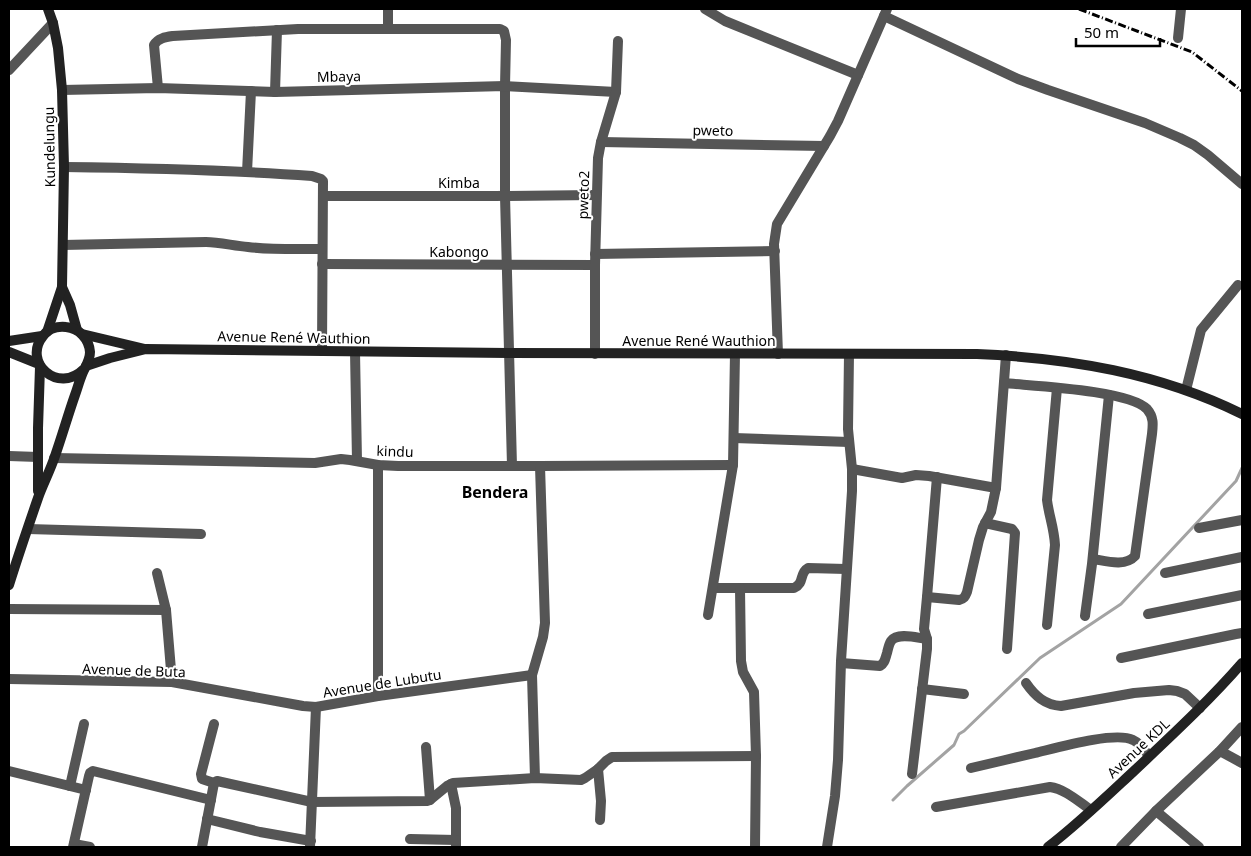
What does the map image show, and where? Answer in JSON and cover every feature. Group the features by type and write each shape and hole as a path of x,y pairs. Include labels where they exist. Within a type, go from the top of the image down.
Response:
{"street":[{"name":"Kundelungu","path":"48,9 58,48 62,90 64,167 62,287"},
{"path":"388,9 388,29"},
{"path":"704,9 725,21 858,75"},
{"path":"1178,38 1181,9"},
{"path":"778,354 775,251 777,224 838,121 886,12 1018,79 1145,123 1180,138 1208,155 1242,184"},
{"path":"9,70 53,23"},
{"path":"158,88 154,45 157,40 162,38 298,29 502,30 506,40 505,196 512,466"},
{"path":"275,92 277,30"},
{"name":"pweto2","path":"595,354 595,254 598,158 616,92 618,41"},
{"name":"Mbaya","path":"62,90 158,88 275,92 505,86 616,92"},
{"path":"247,172 251,91"},
{"name":"pweto","path":"601,142 824,146"},
{"path":"64,167 166,168 320,178 323,181 322,351"},
{"name":"Kimba","path":"323,196 596,195"},
{"path":"63,245 216,242 249,248 322,249"},
{"path":"595,254 775,251"},
{"name":"Kabongo","path":"322,264 595,265"},
{"path":"1186,390 1201,330 1238,285"},
{"path":"9,585 38,496 54,458 89,360 90,353 86,340 80,332 62,287"},
{"path":"38,496 40,365 37,348 45,334 62,287"},
{"path":"9,342 45,334 59,327 69,327 80,332 146,349"},
{"path":"9,352 40,365 50,376 62,379 75,377 85,368 110,358 146,349"},
{"name":"Avenue René Wauthion","path":"146,349 595,354 1006,355 1086,364 1121,372 1186,390 1242,414"},
{"name":"kindu","path":"355,352 357,461 378,465 733,465"},
{"path":"708,615 733,465 735,354"},
{"path":"827,847 838,769 846,569 852,491 852,468 848,442 850,354"},
{"path":"927,597 959,600 965,597 979,540 991,512 996,488 1006,355"},
{"path":"1004,384 1109,394 1136,402 1150,413 1153,424 1134,556 1125,563 1093,559"},
{"path":"1047,626 1055,545 1047,500 1057,388"},
{"path":"1085,616 1093,559 1109,394"},
{"path":"734,438 848,442"},
{"path":"9,456 38,457"},
{"path":"54,458 315,462 341,459 357,461"},
{"path":"378,465 378,696"},
{"path":"535,778 532,675 545,623 540,466"},
{"path":"852,468 902,478 922,475 996,488"},
{"path":"912,774 927,649 924,629 937,477"},
{"path":"1200,528 1242,520"},
{"path":"985,523 1012,529 1014,533 1006,649"},
{"path":"28,529 201,534"},
{"path":"1165,573 1242,557"},
{"path":"713,588 794,588 801,583 804,572 808,568 846,569"},
{"path":"157,573 166,610 172,682"},
{"path":"740,588 741,662 743,672 754,692 756,756 755,847"},
{"path":"1148,614 1242,595"},
{"path":"9,609 166,610"},
{"path":"1121,658 1224,636 1242,634"},
{"path":"842,663 880,666 885,661 891,640 896,637 927,640"},
{"name":"Avenue KDL","path":"1048,847 1092,810 1200,708 1242,663"},
{"name":"Avenue de Lubutu","path":"310,844 316,707 378,696 532,675"},
{"name":"Avenue de Buta","path":"9,679 172,682 316,707"},
{"path":"1026,683 1045,703 1053,706 1169,690 1185,694 1200,708"},
{"path":"922,690 964,694"},
{"path":"70,786 84,724"},
{"path":"214,724 201,774 202,779 214,783 219,781 312,802 430,800 451,784 535,778 581,780 612,757 756,756"},
{"path":"1122,847 1242,727"},
{"path":"971,768 1078,742 1108,738 1133,740 1149,756"},
{"path":"426,747 430,800"},
{"path":"1220,750 1242,763"},
{"path":"598,769 601,801 600,820"},
{"path":"9,771 86,790"},
{"path":"90,847 74,845 90,773 93,771 211,800"},
{"path":"202,847 214,783"},
{"path":"410,839 456,844 456,808 451,784"},
{"path":"936,807 1050,787 1062,791 1092,810"},
{"path":"1156,811 1199,847"},
{"path":"208,819 310,844"}],"waterway":[{"path":"893,800 954,745 959,734 1040,658 1121,604 1236,481 1242,468"}],"railway":[{"path":"1079,9 1192,52 1242,91"}],"district":[{"name":"Bendera","path":"495,492"}]}
